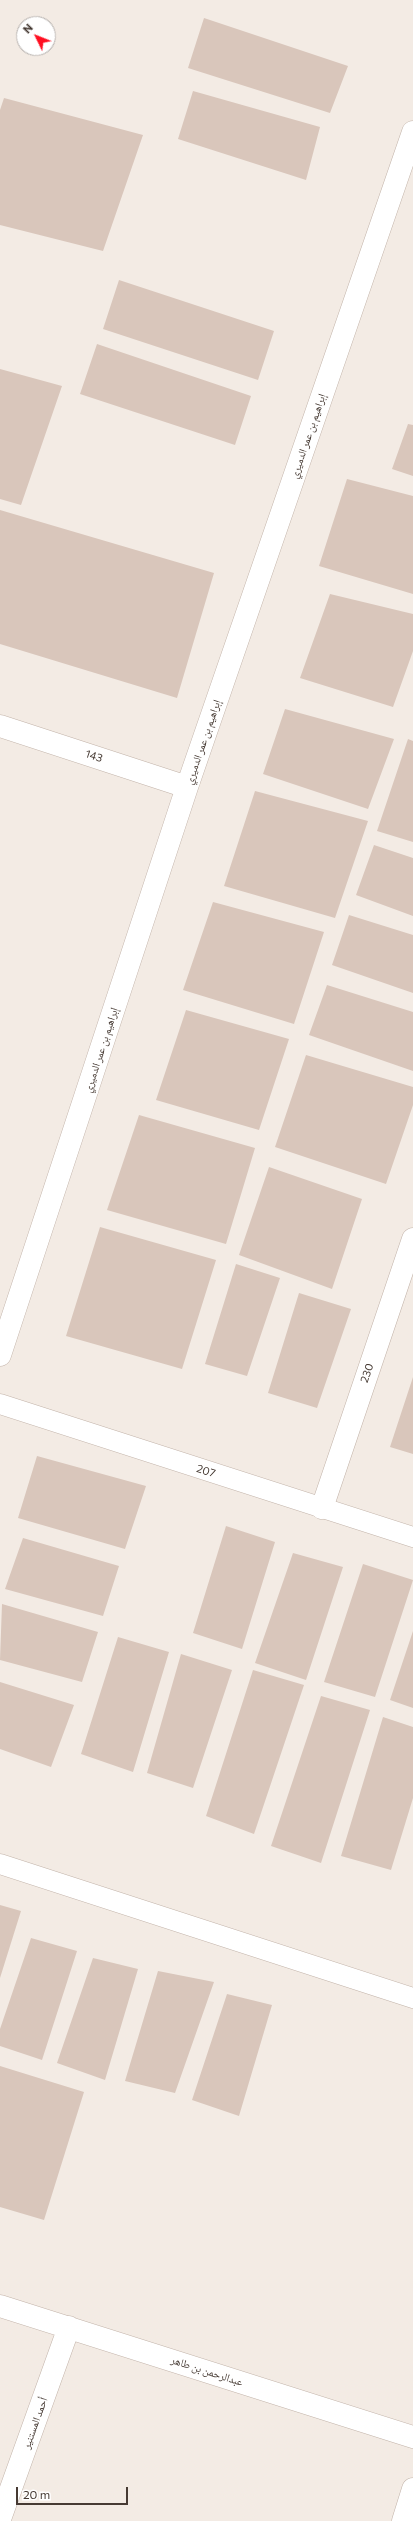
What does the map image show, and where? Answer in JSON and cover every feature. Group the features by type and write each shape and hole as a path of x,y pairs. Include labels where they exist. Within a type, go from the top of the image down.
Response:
{"street":[{"name":"إبراهيم بن عمر الدميري","path":"0,1355 187,786 413,132"},
{"name":"143","path":"0,726 187,786"},
{"name":"230","path":"322,1508 413,1239"},
{"name":"عبدالرحمن بن طاهر","path":"0,2306 70,2326 413,2437"},
{"name":"أحمد المستنير","path":"0,2519 70,2326"},
{"path":"403,2521 413,2489"}],"lane":[{"name":"207","path":"0,1404 413,1537"},
{"path":"0,1864 413,1998"}],"building":[{"path":"204,18 348,66 330,113 188,68"},
{"path":"193,91 320,127 306,180 178,139"},
{"path":"4,98 143,135 103,251 0,225 0,110"},
{"path":"119,280 274,331 258,380 103,329"},
{"path":"97,344 251,396 235,445 80,394"},
{"path":"0,369 62,386 21,505 0,499"},
{"path":"408,424 413,425 413,476 392,469"},
{"path":"347,479 413,496 413,594 319,566"},
{"path":"0,510 214,573 177,698 0,644"},
{"path":"330,594 413,614 413,651 393,707 300,678"},
{"path":"285,709 394,739 368,809 263,774"},
{"path":"408,739 413,741 413,842 377,831"},
{"path":"255,791 368,821 335,918 224,886"},
{"path":"374,845 413,858 413,916 356,895"},
{"path":"213,902 324,932 294,1024 183,990"},
{"path":"349,915 413,935 413,993 332,965"},
{"path":"327,985 413,1012 413,1071 309,1035"},
{"path":"186,1010 289,1039 259,1130 156,1100"},
{"path":"306,1055 413,1087 413,1105 386,1184 275,1147"},
{"path":"139,1115 255,1148 226,1244 107,1210"},
{"path":"269,1167 362,1199 332,1289 239,1255"},
{"path":"100,1227 216,1260 182,1369 66,1336"},
{"path":"236,1264 280,1278 247,1376 205,1364"},
{"path":"299,1293 351,1309 317,1408 268,1393"},
{"path":"413,1377 413,1454 390,1447"},
{"path":"37,1456 146,1486 125,1549 18,1518"},
{"path":"226,1526 275,1542 242,1649 193,1633"},
{"path":"23,1538 119,1566 103,1616 5,1589"},
{"path":"293,1553 343,1567 306,1680 255,1663"},
{"path":"363,1564 413,1580 375,1697 324,1682"},
{"path":"2,1604 98,1632 82,1682 0,1660"},
{"path":"413,1631 413,1708 390,1700"},
{"path":"118,1637 169,1652 133,1772 81,1754"},
{"path":"181,1654 232,1670 193,1788 147,1773"},
{"path":"253,1670 304,1685 254,1834 206,1816"},
{"path":"0,1682 74,1705 51,1767 0,1749"},
{"path":"321,1696 370,1710 321,1863 271,1846"},
{"path":"383,1717 413,1727 413,1798 391,1870 341,1856"},
{"path":"0,1905 21,1911 0,1978"},
{"path":"31,1938 77,1951 42,2060 0,2046 0,2029"},
{"path":"93,1958 138,1969 105,2080 57,2063"},
{"path":"158,1971 214,1982 175,2093 125,2081"},
{"path":"227,1994 272,2005 239,2116 192,2100"},
{"path":"0,2066 84,2092 44,2220 0,2207"}]}
